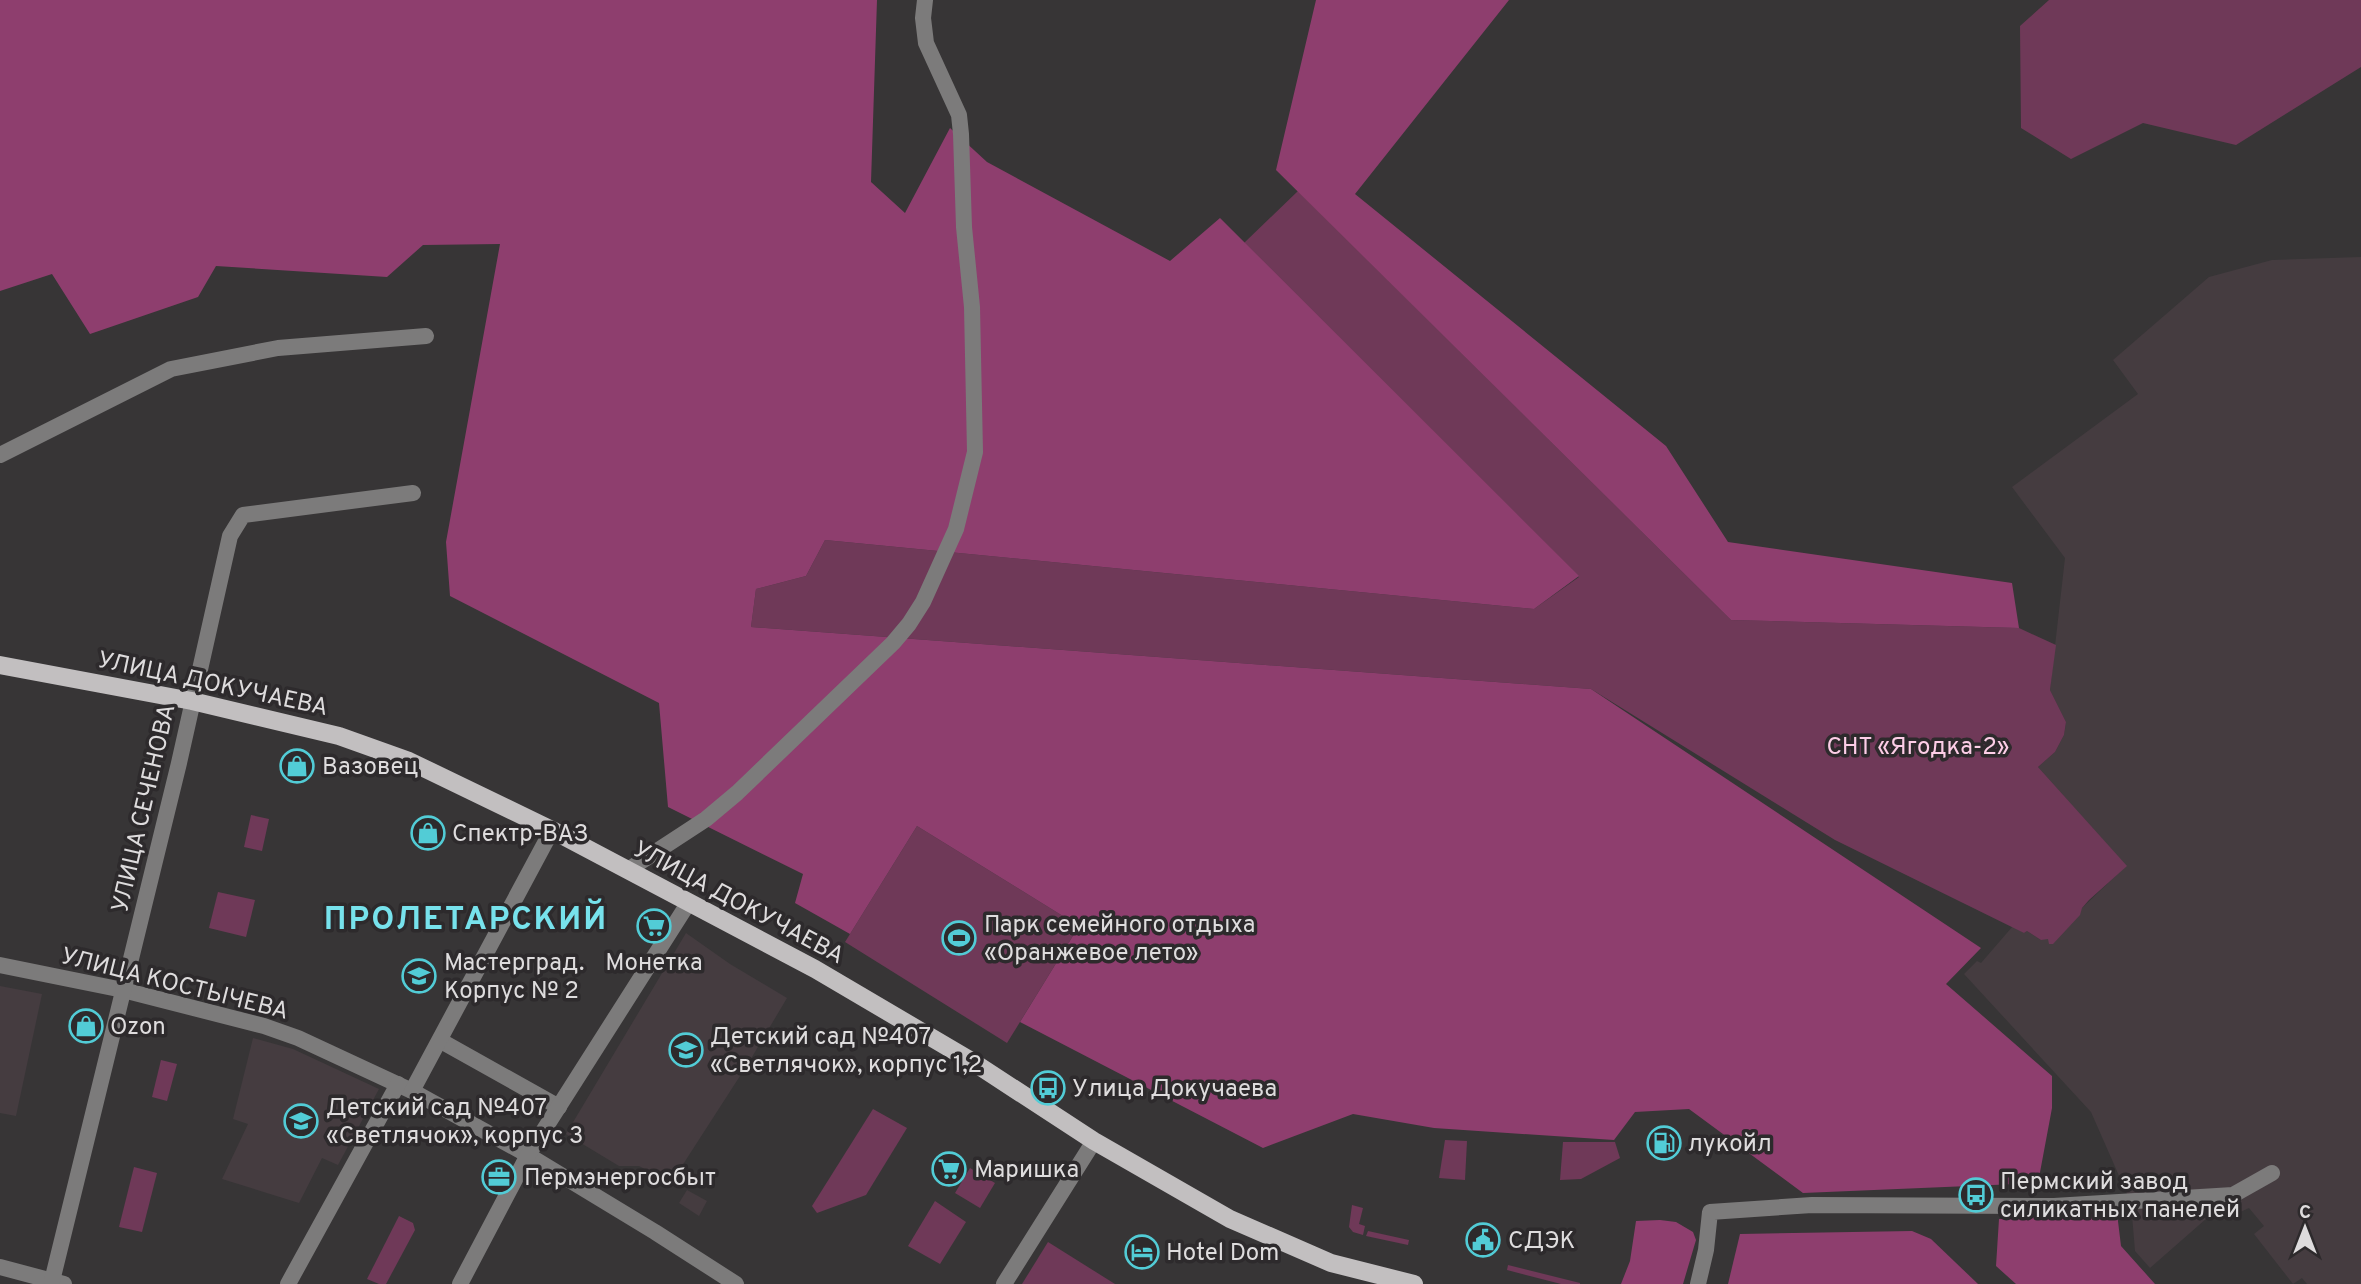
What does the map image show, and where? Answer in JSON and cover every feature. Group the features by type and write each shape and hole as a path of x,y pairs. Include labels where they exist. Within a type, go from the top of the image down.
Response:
{"main road":[{"name":"УЛИЦА ДОКУЧАЕВА","path":"0,665 192,701 339,736 374,747 463,785 689,902 868,999 973,1062 1094,1141 1230,1219 1331,1263 1414,1284"}],"street":[{"path":"628,870 706,819 737,793 893,643 923,602 956,529 975,452 972,307 964,227 960,125 926,43 923,18 925,0"},
{"path":"0,455 171,369 278,348 426,336"},
{"name":"УЛИЦА СЕЧЕНОВА","path":"58,1282 123,990 230,536 243,515 413,493"},
{"path":"288,1284 405,1088 441,1041 552,830"},
{"path":"460,1284 528,1155 689,902"},
{"name":"УЛИЦА КОСТЫЧЕВА","path":"0,965 123,990 275,1029 405,1088 528,1155 736,1284"},
{"path":"441,1041 559,1107"},
{"path":"1004,1284 1094,1141"},
{"path":"1698,1284 1706,1250 1710,1212 1812,1205 2054,1206 2233,1195 2272,1174"},
{"path":"0,1267 58,1282"}],"shaded area":[{"path":"0,0 877,0 871,182 905,213 950,128 987,162 1170,261 1220,218 1579,576 1534,609 825,540 806,576 756,589 751,627 1591,689 1981,948 1946,984 2052,1076 2052,1108 2038,1183 1803,1193 1689,1109 1635,1112 1614,1140 1434,1128 1353,1114 1263,1148 1020,1022 1079,926 917,826 850,934 795,903 803,874 668,807 659,703 450,596 446,542 500,244 423,245 387,277 216,266 198,297 90,334 52,274 0,291"},
{"path":"1316,0 1509,0 1355,194 1666,446 1728,542 2012,583 2019,628 1731,620 1276,170"},
{"path":"2361,257 2361,1284 2307,1284 2302,1278 2293,1284 2254,1234 2264,1226 2249,1208 2223,1220 2215,1211 2150,1268 2135,1251 2131,1203 2091,1112 1964,974 1977,961 1981,963 2013,926 2041,940 2082,908 2126,866 2038,767 2055,752 2064,735 2066,722 2050,690 2065,558 2012,487 2138,394 2113,360 2209,277 2272,260"},
{"name":"Детский сад №407 «Светлячок», корпус 1,2","path":"686,933 730,964 787,998 671,1183 639,1166 619,1166 566,1134"},
{"path":"0,986 42,994 16,1116 0,1113"},
{"name":"Детский сад №407 «Светлячок», корпус 3","path":"253,1038 293,1049 379,1089 338,1165 322,1158 299,1203 222,1179 248,1124 233,1119"},
{"path":"687,1190 707,1201 699,1216 679,1203"},
{"path":"2117,1213 2121,1246 2155,1284 2016,1284 1996,1266 1999,1219"},
{"path":"1636,1221 1676,1222 1693,1232 1696,1240 1683,1284 1621,1284 1630,1261"},
{"path":"1912,1231 1931,1239 1978,1284 1728,1284 1740,1234"}],"green space":[{"path":"2049,0 2361,0 2361,67 2236,145 2143,123 2071,159 2021,128 2020,26"},
{"name":"СНТ «Ягодка-2»","path":"1298,191 1731,620 2019,628 2056,645 2050,690 2066,722 2064,735 2055,752 2038,767 2127,866 2089,900 2080,915 2053,944 2049,944 2048,939 2041,940 2027,931 2024,933 1835,840 1591,689 751,627 756,589 806,576 825,540 1534,609 1579,577 1244,243"},
{"path":"251,815 269,819 262,851 244,847"},
{"name":"Парк семейного отдыха «Оранжевое лето»","path":"917,826 1079,926 1007,1043 845,942"},
{"path":"218,892 255,900 246,937 209,928"},
{"path":"161,1060 177,1064 167,1101 152,1097"},
{"path":"873,1109 907,1128 866,1195 817,1213 812,1206"},
{"path":"1445,1140 1467,1141 1465,1180 1439,1178"},
{"path":"1563,1142 1615,1142 1620,1158 1581,1179 1560,1180"},
{"path":"134,1167 157,1173 142,1232 119,1227"},
{"path":"970,1168 995,1183 980,1208 955,1193"},
{"path":"935,1201 966,1222 940,1264 908,1246"},
{"path":"1352,1205 1363,1208 1359,1224 1365,1226 1363,1235 1353,1232 1349,1227"},
{"path":"399,1216 413,1223 415,1230 386,1284 379,1284 367,1279"},
{"path":"1368,1231 1409,1240 1408,1245 1366,1236"},
{"path":"1048,1242 1115,1284 1022,1284"},
{"path":"1508,1265 1580,1284 1561,1284 1507,1270"}],"place":[{"name":"Вазовец","path":"297,766"},
{"name":"Спектр-ВАЗ","path":"428,833"},
{"name":"Монетка","path":"654,926"},
{"name":"Парк семейного отдыха «Оранжевое лето»","path":"959,938"},
{"name":"Мастерград. Корпус № 2","path":"419,976"},
{"name":"Ozon","path":"86,1026"},
{"name":"Детский сад №407 «Светлячок», корпус 1,2","path":"686,1050"},
{"name":"Улица Докучаева","path":"1048,1088"},
{"name":"Детский сад №407 «Светлячок», корпус 3","path":"301,1121"},
{"name":"лукойл","path":"1664,1143"},
{"name":"Маришка","path":"949,1169"},
{"name":"Пермэнергосбыт","path":"499,1177"},
{"name":"Пермский завод силикатных панелей","path":"1976,1195"},
{"name":"СДЭК","path":"1483,1240"},
{"name":"Hotel Dom","path":"1142,1252"}],"district":[{"name":"ПРОЛЕТАРСКИЙ","path":"466,918"}]}
